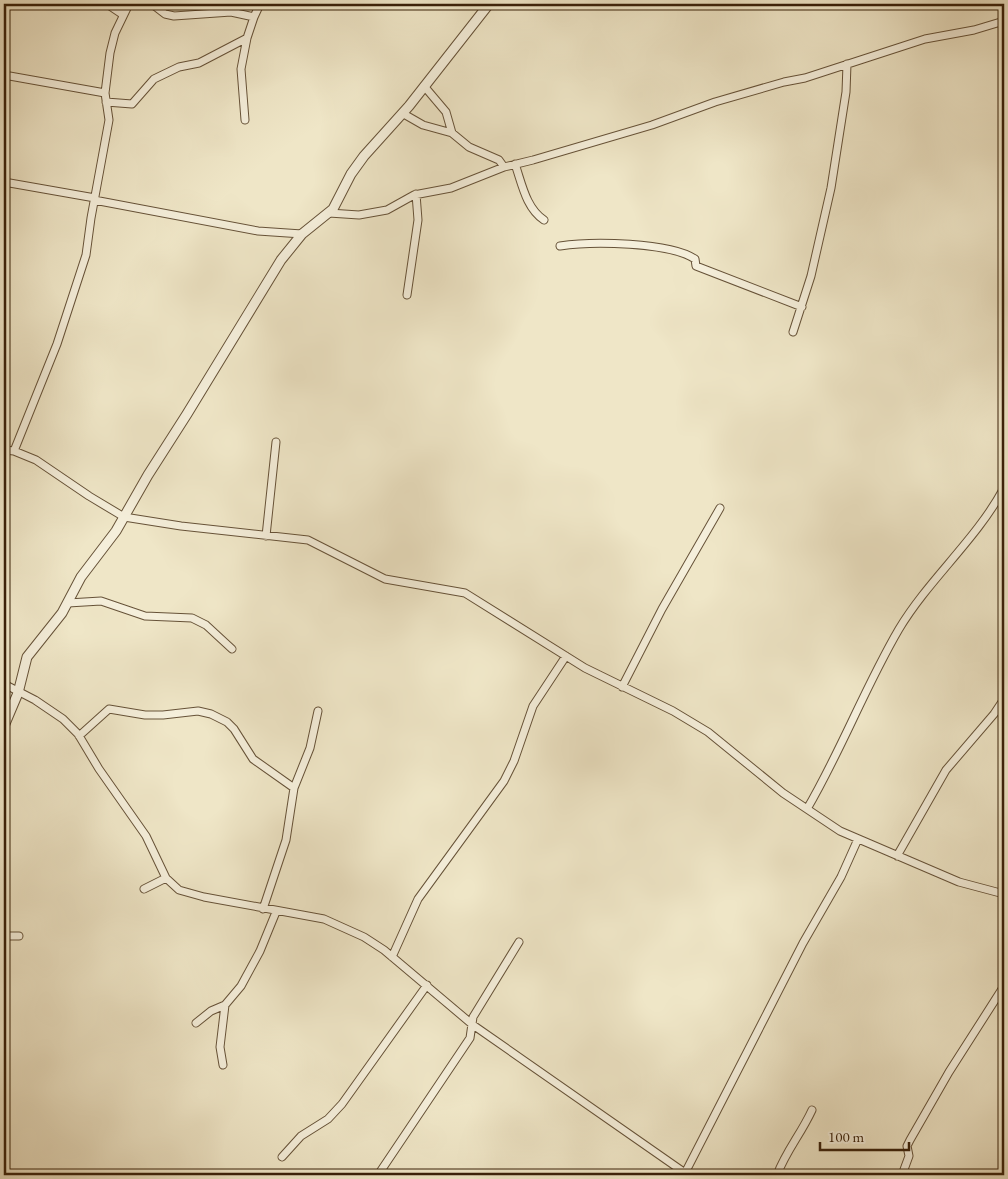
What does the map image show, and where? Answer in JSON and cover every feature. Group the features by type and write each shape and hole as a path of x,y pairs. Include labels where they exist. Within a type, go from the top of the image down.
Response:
{"street":[{"path":"107,4 122,14"},
{"path":"14,452 57,344 84,263 109,120 105,93 110,53 122,14 129,4"},
{"path":"152,4 165,14 174,16 231,12 254,17"},
{"path":"245,120 241,69 247,38 260,4"},
{"path":"4,726 18,693 28,657 68,603 81,577 116,531 224,356 262,289 302,234 329,213 338,202 351,174 489,4"},
{"path":"329,213 359,215 374,213 393,207 416,194 451,188 504,167 642,128 715,102 784,82 805,78 925,39 974,30 1004,21"},
{"path":"106,102 132,104 154,79 179,67 199,63 247,38"},
{"path":"793,332 818,248 831,188 846,92 847,64"},
{"path":"4,75 105,93"},
{"path":"424,86 446,112 452,133"},
{"path":"402,113 423,125 452,133 470,147 499,160 504,167"},
{"path":"516,164 530,208 544,220"},
{"path":"4,182 258,230 302,234"},
{"path":"407,295 418,220 416,194"},
{"path":"560,246 582,243 670,249 695,259 696,266 802,306"},
{"path":"266,536 276,442"},
{"path":"4,450 14,452 44,465 81,491 124,517 181,526 308,540 385,579 465,593 566,656 622,688 673,711 708,732 807,809 840,831 958,882 1004,894"},
{"path":"807,809 900,628 928,587 984,518 1004,488"},
{"path":"622,688 662,610 720,508"},
{"path":"68,603 101,602 145,616 192,618 211,629 232,649"},
{"path":"392,957 418,899 504,781 514,761 533,706 566,656"},
{"path":"4,684 18,693 36,700 56,714 79,736 146,836 166,878 184,892 331,922 364,937 392,957 473,1026 686,1174 803,943 841,877 858,839"},
{"path":"897,856 946,770 994,714 1004,699"},
{"path":"79,736 109,709 164,716 204,711 227,722 234,729 253,759 294,788"},
{"path":"263,909 287,835 294,788 310,748 318,711"},
{"path":"144,889 166,878"},
{"path":"196,1023 211,1011 225,1005 241,986 250,971 276,912"},
{"path":"4,936 19,936"},
{"path":"378,1175 470,1038 473,1017 519,942"},
{"path":"282,1157 301,1136 328,1119 342,1104 426,985"},
{"path":"902,1175 909,1156 907,1146 910,1140 949,1072 1004,986"},
{"path":"223,1066 220,1047 225,1005"},
{"path":"777,1175 782,1159 798,1139 812,1110"}]}
